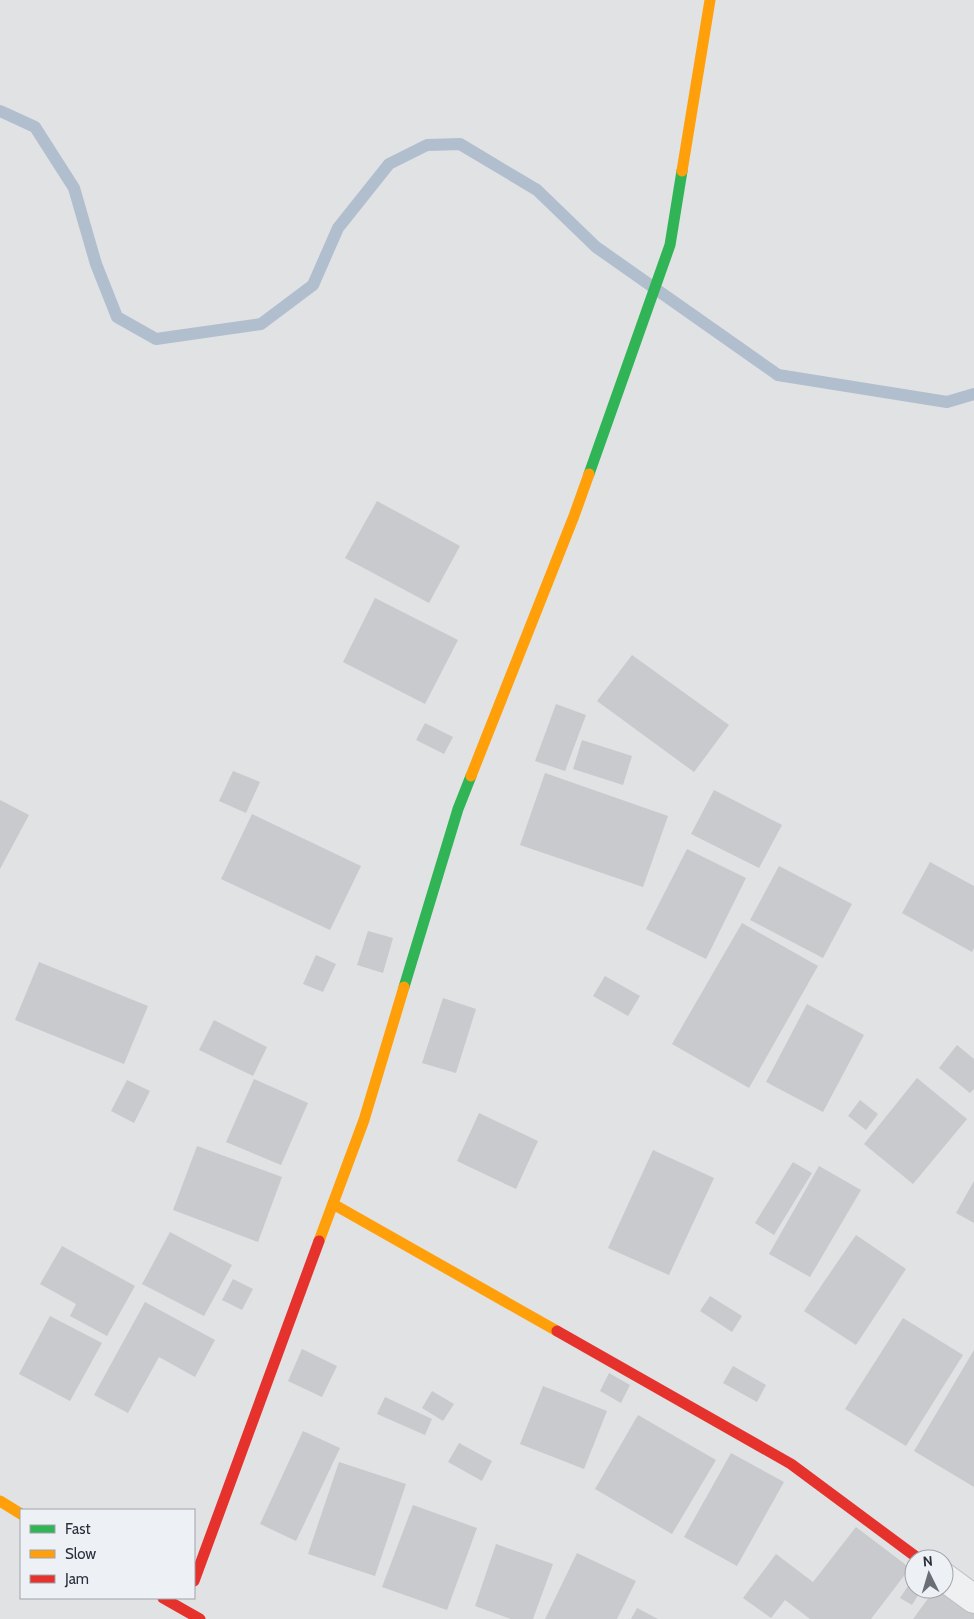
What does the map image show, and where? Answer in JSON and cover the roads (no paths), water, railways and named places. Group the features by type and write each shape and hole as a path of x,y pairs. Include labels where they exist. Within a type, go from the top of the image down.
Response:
{"street":[{"path":"195,1578 364,1120 458,809 574,516 670,245 710,0"},
{"path":"333,1204 791,1464 906,1549"},
{"path":"0,1501 20,1513"},
{"path":"954,1584 974,1599"}],"waterway":[{"path":"0,111 35,127 74,188 96,264 117,317 156,339 261,324 313,285 338,228 389,164 427,145 460,144 537,190 596,247 778,375 947,402 974,394"}]}
